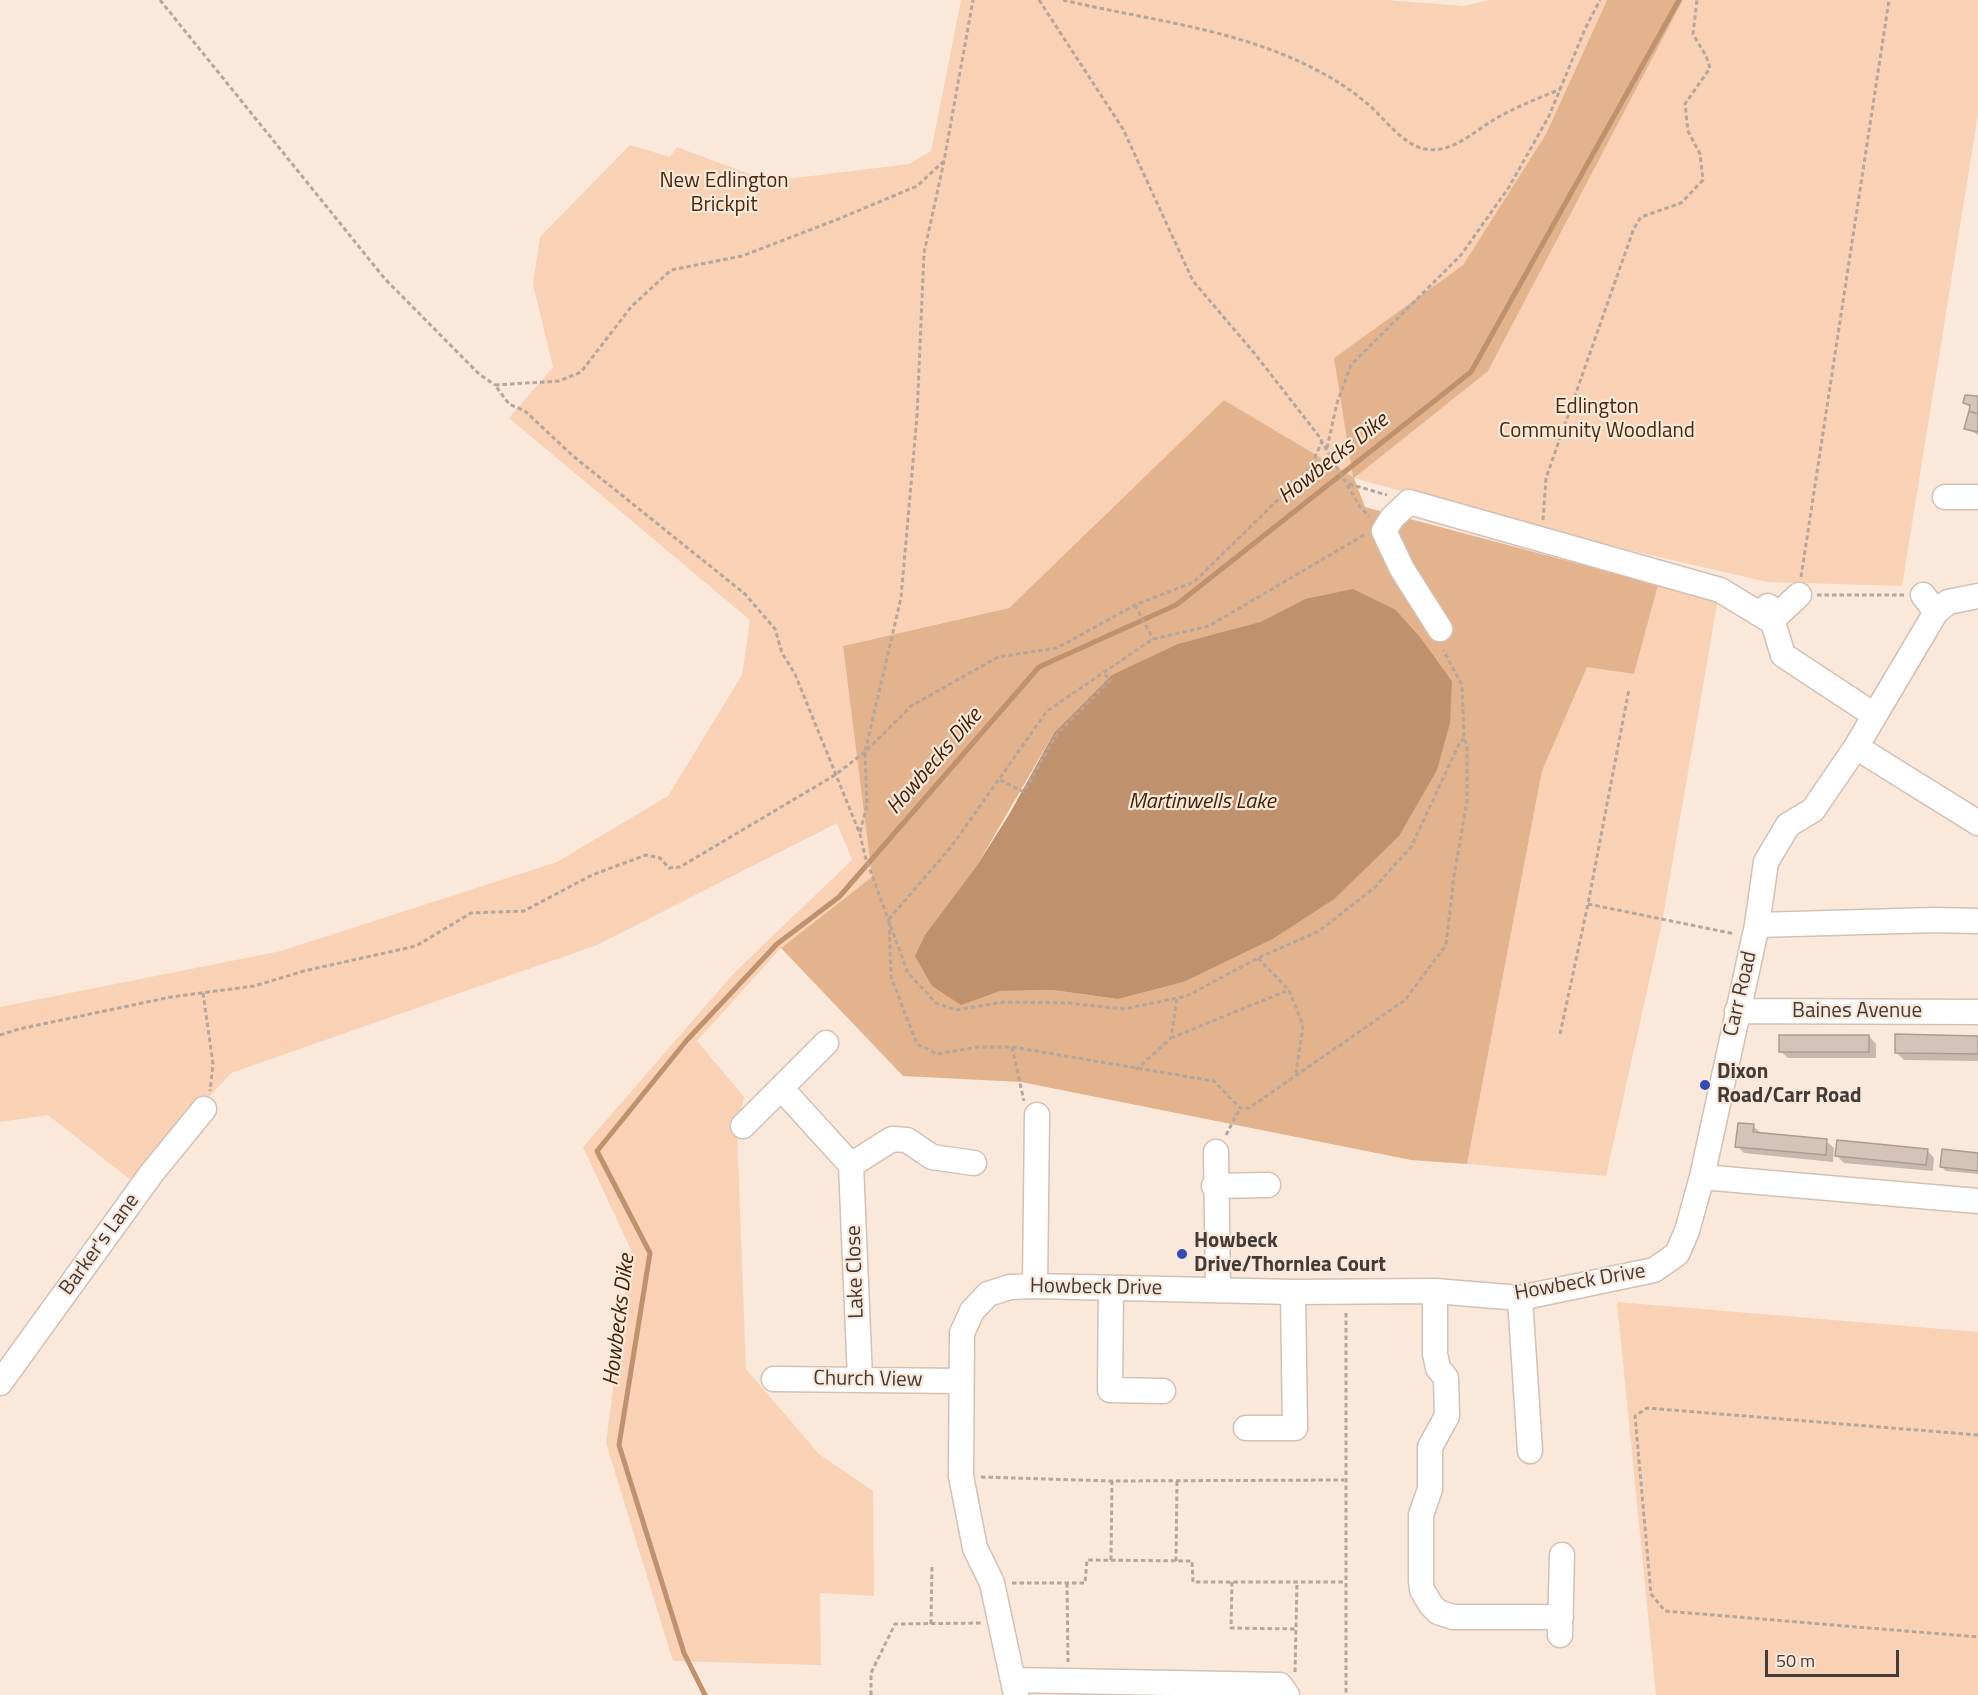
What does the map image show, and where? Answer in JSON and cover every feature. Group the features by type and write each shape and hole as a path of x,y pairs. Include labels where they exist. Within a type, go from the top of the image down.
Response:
{"street":[{"path":"1945,497 1978,497"},
{"path":"1440,628 1402,569 1380,527 1409,502 1720,590 1769,613 1783,655 1874,715"},
{"path":"1769,613 1799,594"},
{"path":"1929,604 1948,603 1978,596"},
{"name":"Carr Road","path":"1702,1177 1755,931 1766,862 1788,825 1813,810 1856,747 1887,692 1929,604"},
{"path":"1856,747 1978,823"},
{"path":"1755,931 1934,920 1978,921"},
{"name":"Baines Avenue","path":"1737,1011 1978,1012"},
{"path":"743,1126 826,1043"},
{"path":"781,1088 851,1165 892,1138 907,1140 932,1157 974,1162"},
{"name":"Barker's Lane","path":"0,1383 151,1174 204,1109"},
{"path":"1035,1286 1038,1115"},
{"path":"1216,1152 1218,1289"},
{"name":"Lake Close","path":"851,1165 860,1379"},
{"path":"1702,1177 1978,1201"},
{"name":"Howbeck Drive","path":"1015,1688 992,1583 975,1548 961,1476 962,1334 972,1311 988,1294 1010,1287 1035,1286 1293,1292 1435,1291 1520,1298 1654,1270 1677,1254 1687,1231 1702,1177"},
{"path":"1215,1186 1268,1185"},
{"path":"1112,1288 1110,1390 1163,1391"},
{"path":"1435,1291 1435,1354 1438,1368 1446,1378 1447,1416 1430,1447 1430,1488 1421,1515 1422,1590 1438,1612 1453,1617 1560,1626 1562,1555"},
{"path":"1246,1428 1296,1428 1293,1292"},
{"path":"1520,1298 1530,1451"},
{"name":"Church View","path":"774,1379 961,1381"},
{"path":"1015,1688 1068,1681 1288,1684"}],"path":[{"path":"160,0 385,279 479,374 495,385 509,404 525,411 573,456 745,594 775,628 782,653 795,674 860,834 865,856 908,973 936,1003 956,1010 1004,1002 1067,1003 1124,1009 1187,996 1258,958 1319,932 1374,888 1411,848 1460,742 1464,740"},
{"path":"860,834 867,805 865,753 902,598 917,416 924,253 944,161 973,0"},
{"path":"1039,0 1123,129 1193,281 1255,354 1323,442 1349,484 1360,507 1380,527 1209,626 1154,639 1047,711 951,847 889,919 891,977 918,1044 937,1054 978,1047 1012,1047 1136,1070 1214,1081 1240,1108 1249,1108 1405,1000 1446,945 1454,876 1467,801 1467,745 1464,740 1462,685 1442,649 1440,628"},
{"path":"1063,0 1128,16 1195,27 1269,48 1324,74 1366,103 1408,141 1425,149 1441,149 1462,140 1502,115 1561,89"},
{"path":"1327,448 1337,403 1351,365 1461,255 1509,188 1549,116 1585,29 1600,0"},
{"path":"1540,540 1546,478 1634,228 1641,217 1681,203 1703,180 1700,154 1688,131 1685,104 1710,68 1693,34 1697,0"},
{"path":"1889,0 1799,594 1929,604"},
{"path":"495,385 559,381 581,372 631,307 672,270 742,256 841,218 917,186 944,161"},
{"path":"0,1035 112,1009 254,986 304,971 416,946 471,913 524,911 592,875 646,855 660,858 669,868 680,867 835,775 865,753 911,706 998,657 1057,648 1135,604 1194,582 1309,469 1323,442"},
{"path":"1349,484 1409,502"},
{"path":"1135,604 1154,639"},
{"path":"1000,780 1024,792 1057,734 1110,681 1104,673"},
{"path":"1560,1034 1588,904 1629,689"},
{"path":"1588,904 1755,931"},
{"path":"1258,958 1290,990 1303,1025 1296,1074"},
{"path":"1136,1070 1172,1038 1290,990"},
{"path":"203,993 213,1064 210,1098 204,1109"},
{"path":"1172,1038 1177,998"},
{"path":"1012,1047 1024,1101 1038,1115"},
{"path":"1216,1152 1240,1108"},
{"path":"1346,1290 1344,1480 1346,1695"},
{"path":"1978,1435 1647,1408 1635,1416 1651,1594 1665,1611 1978,1637"},
{"path":"961,1476 1112,1480 1344,1480"},
{"path":"1111,1560 1112,1480"},
{"path":"1176,1561 1177,1480"},
{"path":"992,1583 1085,1583 1087,1560 1192,1561 1193,1582 1345,1582"},
{"path":"932,1564 932,1624"},
{"path":"1232,1582 1231,1628 1296,1629"},
{"path":"1288,1684 1296,1629 1297,1582"},
{"path":"1067,1583 1068,1681"},
{"path":"871,1695 871,1673 896,1624 1001,1623"}],"green space":[{"path":"961,0 1387,0 1464,6 1490,0 1607,0 1546,134 1463,265 1334,358 1488,371 1683,0 1978,0 1978,114 1902,586 1767,582 1543,530 1354,478 1224,400 1009,608 843,646 872,877 781,948 697,1041 744,1097 737,1130 746,1369 819,1454 873,1491 874,1596 820,1593 821,1665 673,1661 606,1443 631,1250 583,1147 734,973 852,860 837,823 597,945 231,1073 132,1181 48,1115 0,1122 0,1007 281,951 557,862 668,796 742,675 750,620 509,418 553,367 533,284 540,237 630,145 670,157 677,147 749,174 779,180 909,164 931,151"},
{"path":"1658,585 1718,599 1661,928 1606,1176 1467,1164 1542,771 1587,666 1634,674"},
{"path":"1617,1302 1978,1332 1978,1695 1656,1695"}],"shaded area":[{"path":"1607,0 1683,0 1488,371 1354,478 1365,507 1658,585 1634,674 1587,667 1542,771 1467,1164 1411,1160 1021,1082 903,1076 781,948 872,877 843,646 1009,608 1224,400 1353,477 1334,358 1463,265 1546,134","holes":["1305,599 1396,610 1421,638 1452,681 1333,900 1273,939 1184,982 1118,999 1052,990 1000,991 976,867 1054,733 1222,633 1260,622"]}],"water":[{"name":"Martinwells Lake","path":"1353,589 1396,610 1421,638 1452,681 1450,723 1437,770 1399,836 1333,900 1273,939 1184,982 1118,999 1052,990 1000,991 961,1005 932,986 915,956 925,935 976,867 1010,813 1054,733 1112,675 1178,644 1260,622 1305,599"}],"building":[{"path":"1965,395 1978,396 1978,414 1969,411 1970,405 1963,403"},
{"path":"1969,411 1978,414 1978,432 1964,429"},
{"path":"1895,1034 1978,1036 1978,1054 1895,1053"},
{"path":"1779,1035 1869,1035 1869,1052 1779,1052"},
{"path":"1738,1123 1754,1124 1753,1132 1827,1139 1826,1155 1735,1147"},
{"path":"1837,1140 1928,1149 1926,1165 1835,1156"},
{"path":"1942,1149 1978,1153 1978,1171 1940,1167"}],"waterway":[{"name":"Howbecks Dike","path":"705,1695 684,1653 619,1445 650,1253 597,1151 687,1040 777,944 839,897 1039,667 1176,605 1471,372 1679,0"}],"place":[{"name":"Dixon Road/Carr Road","path":"1705,1085"},
{"name":"Howbeck Drive/Thornlea Court","path":"1182,1254"}],"park label":[{"name":"New Edlington Brickpit","path":"724,194"},
{"name":"Edlington Community Woodland","path":"1597,420"}]}
